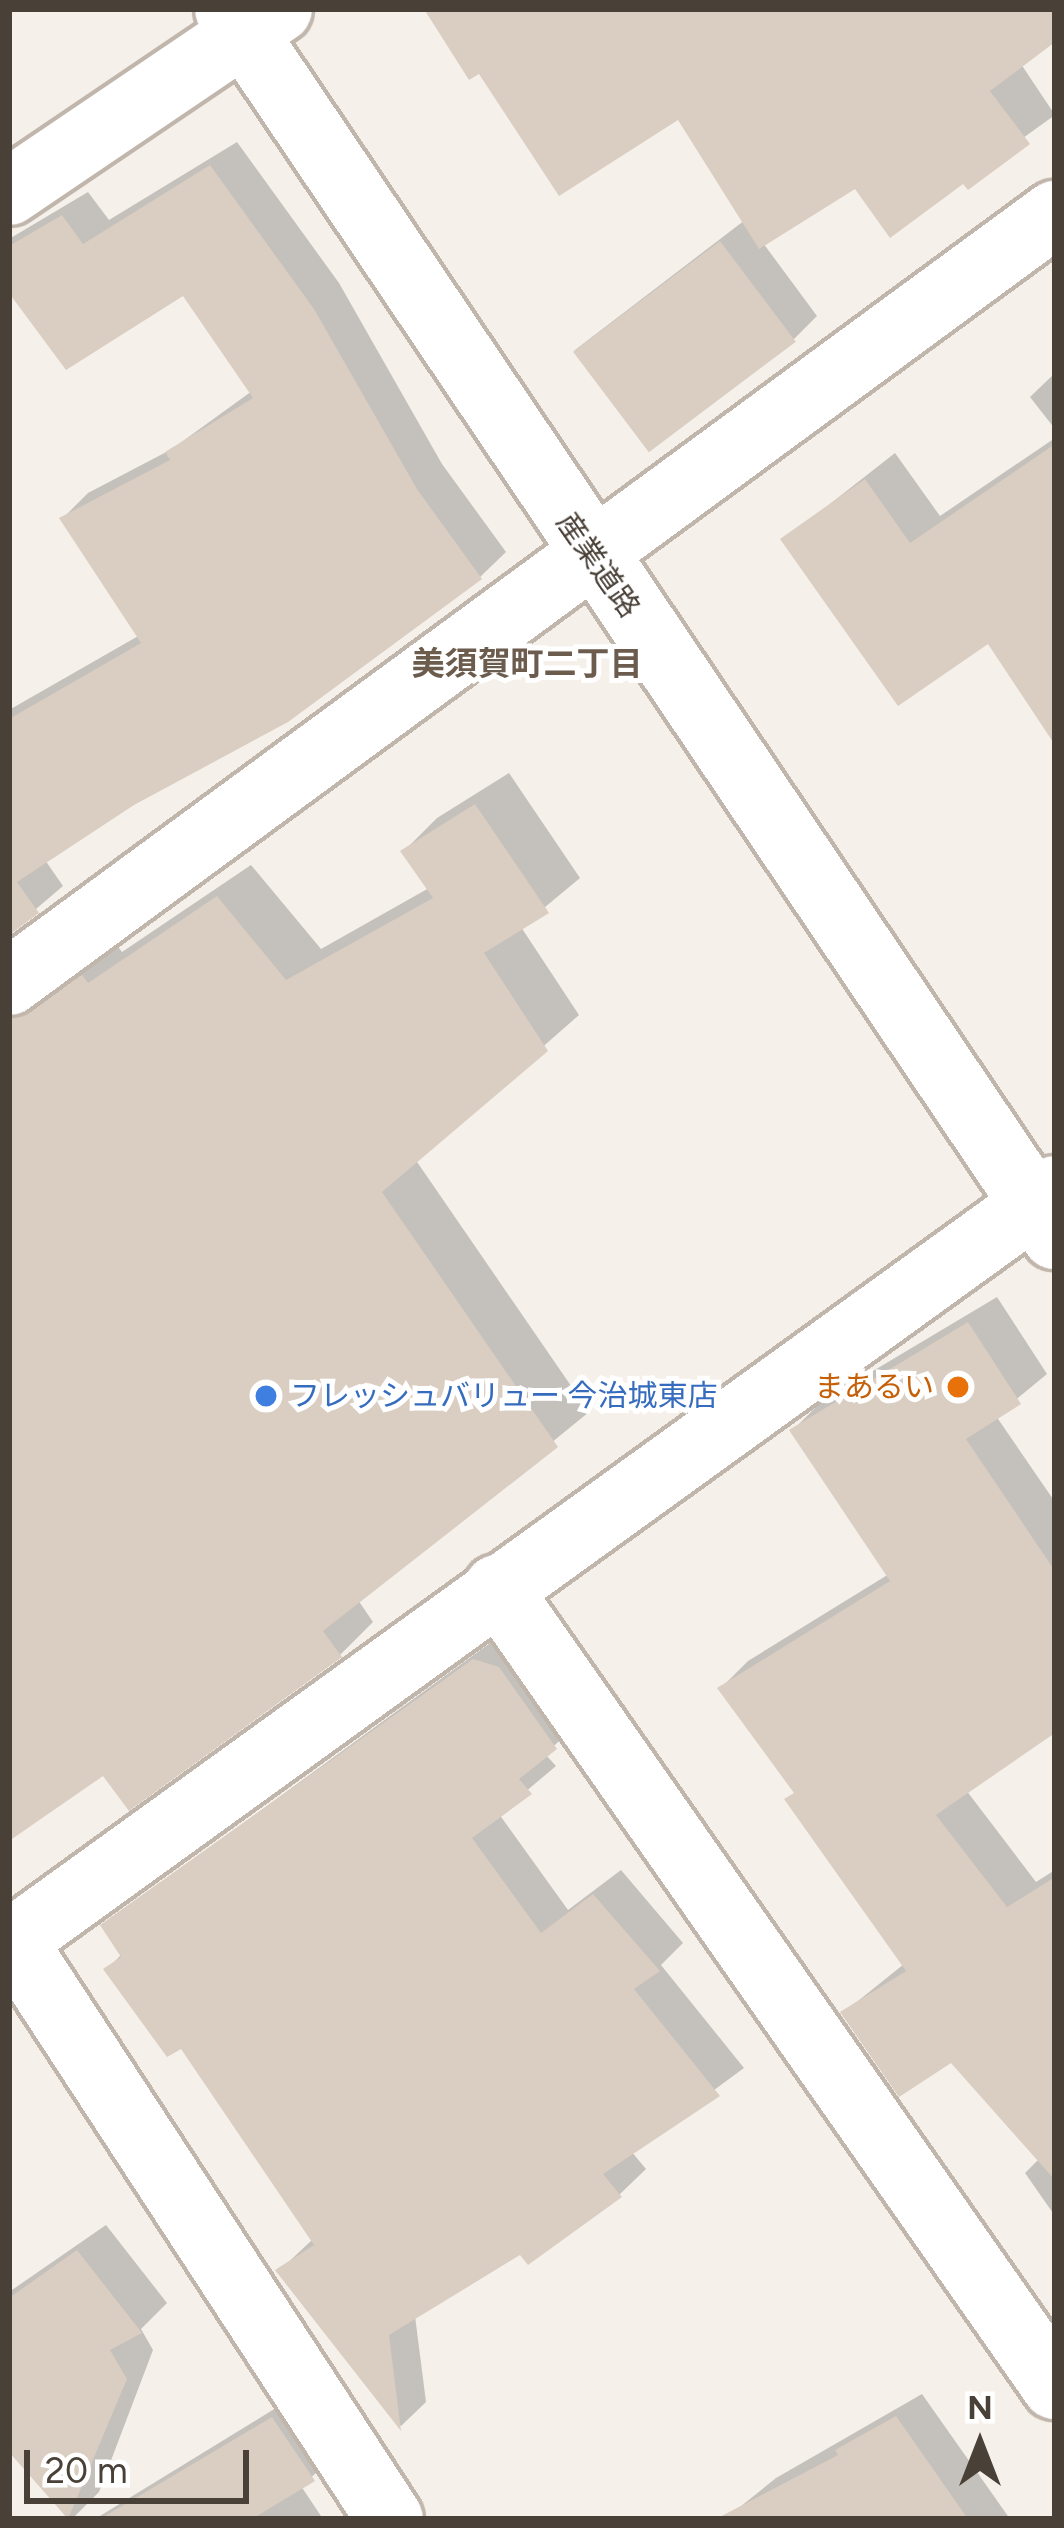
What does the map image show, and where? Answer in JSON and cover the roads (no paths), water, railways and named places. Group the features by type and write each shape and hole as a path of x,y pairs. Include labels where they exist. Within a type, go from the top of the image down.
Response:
{"street":[{"path":"9,192 250,17"},
{"name":"産業道路","path":"250,17 593,556 1048,1210"},
{"path":"9,982 1055,214"},
{"path":"390,2519 10,1940 497,1588 1048,1210"},
{"path":"497,1588 1055,2386"}],"place":[{"name":"まあるい","path":"958,1387"},
{"name":"フレッシュバリュー 今治城東店","path":"266,1396"}],"district":[{"name":"美須賀町二丁目","path":"527,664"}]}
